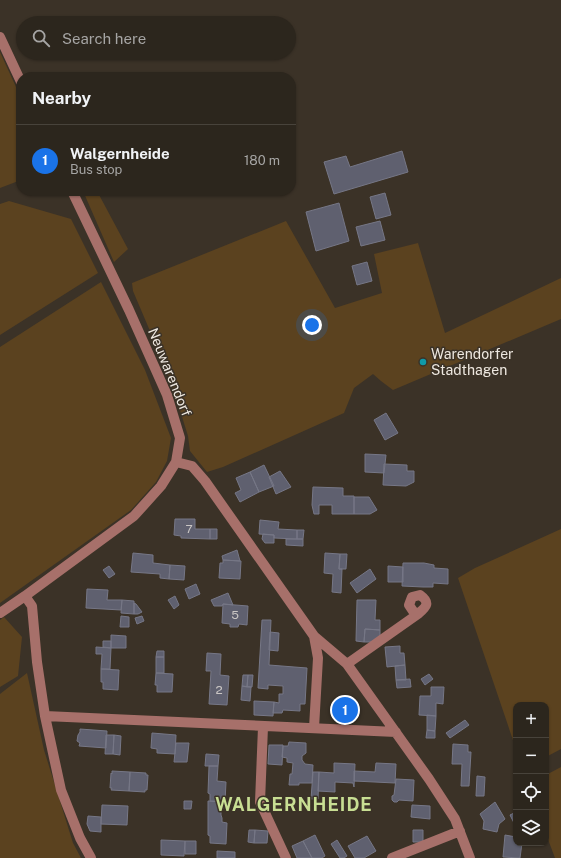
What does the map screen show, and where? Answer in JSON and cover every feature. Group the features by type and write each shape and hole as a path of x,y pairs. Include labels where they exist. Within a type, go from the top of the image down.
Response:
{"street":[{"path":"0,37 16,72"},
{"name":"Neuwarendorf","path":"0,613 134,516 162,486 176,462 180,438 167,395 135,323 74,196"},
{"path":"176,462 192,466 205,481 314,636 347,664 396,732 455,819 470,858"},
{"path":"25,596 32,606 37,662 45,716 61,790 80,838 91,858"},
{"path":"347,664 418,614"},
{"path":"314,636 318,658 314,728"},
{"path":"45,716 396,732"},
{"path":"263,727 260,802 286,858"},
{"path":"392,858 460,831"}],"shaded area":[{"path":"0,52 16,87 16,182 0,188"},
{"path":"85,196 100,196 128,249 114,262"},
{"path":"9,201 71,219 98,273 0,335 0,204"},
{"path":"286,221 335,308 382,293 374,254 418,243 445,333 561,278 561,319 393,390 373,374 354,388 344,413 223,467 207,472 190,451 188,436 175,394 133,291 132,283"},
{"path":"101,282 145,370 171,438 167,461 156,482 131,510 0,603 0,347"},
{"path":"561,529 561,749 549,755 549,702 513,702 513,740 458,578 475,568"},
{"path":"4,617 22,637 18,676 0,687 0,620"},
{"path":"27,673 44,750 73,843 81,858 0,858 0,694"},
{"path":"561,767 561,858 555,858 549,842 549,773"}],"building":[{"path":"402,151 408,172 334,194 324,162 346,156 350,167"},
{"path":"385,193 391,215 376,219 370,197"},
{"path":"339,203 349,241 316,251 306,212"},
{"path":"380,221 385,240 361,246 356,227"},
{"path":"367,262 372,281 357,285 352,266"},
{"path":"386,413 398,433 385,440 374,420"},
{"path":"365,454 386,455 384,473 365,472"},
{"path":"384,464 407,465 407,471 414,471 414,482 406,486 383,485"},
{"path":"264,465 274,486 259,492 250,472"},
{"path":"280,471 291,487 276,494 269,477"},
{"path":"250,472 259,492 240,502 235,493 241,490 236,478"},
{"path":"313,487 343,488 343,496 354,496 354,514 332,514 332,505 319,505 319,514 314,514 312,505"},
{"path":"354,497 369,497 377,510 370,514 354,514"},
{"path":"175,519 195,519 195,529 210,529 210,539 181,538 181,536 174,535"},
{"path":"260,520 279,522 278,529 297,530 297,539 274,538 274,535 259,534"},
{"path":"210,529 217,529 217,539 210,539"},
{"path":"297,530 304,530 303,539 297,539"},
{"path":"263,534 274,535 274,543 265,543 262,539"},
{"path":"286,539 303,539 303,546 286,545"},
{"path":"237,550 240,561 223,560 222,556"},
{"path":"133,553 153,555 153,563 170,565 169,579 160,578 160,574 131,572"},
{"path":"325,553 340,554 339,569 342,569 341,593 332,592 333,574 324,573"},
{"path":"340,554 347,554 346,569 339,569"},
{"path":"223,560 241,561 240,579 219,578 220,563 223,563"},
{"path":"403,563 424,563 434,565 434,568 448,569 448,584 433,583 433,587 402,586"},
{"path":"170,565 185,566 184,580 169,579"},
{"path":"109,566 115,574 109,578 103,570"},
{"path":"388,566 403,567 403,582 388,582"},
{"path":"370,569 376,579 357,593 350,583"},
{"path":"196,584 200,594 189,599 185,589"},
{"path":"87,589 108,590 107,600 122,600 121,610 86,608"},
{"path":"228,593 233,605 223,604 222,606 214,606 211,600"},
{"path":"175,596 179,605 174,609 168,600"},
{"path":"122,600 134,601 134,614 121,613"},
{"path":"357,600 376,600 375,620 380,620 380,630 365,629 364,642 356,641"},
{"path":"134,603 136,604 142,612 134,614"},
{"path":"223,604 248,606 247,625 239,624 238,627 230,627 230,624 222,623"},
{"path":"121,616 129,617 129,627 120,627"},
{"path":"142,616 144,621 137,624 135,618"},
{"path":"262,620 271,620 269,665 307,668 305,704 300,704 300,711 283,710 282,713 273,713 274,702 279,703 279,694 283,694 283,686 268,685 268,689 258,688"},
{"path":"365,629 380,630 380,637 374,642 364,642"},
{"path":"270,632 279,633 278,651 269,650"},
{"path":"111,635 126,636 126,648 111,648"},
{"path":"103,641 111,641 111,648 103,647"},
{"path":"400,646 400,653 404,653 405,665 387,667 385,647"},
{"path":"96,647 111,648 110,669 101,669 102,654 96,654"},
{"path":"157,651 164,651 164,657 156,657"},
{"path":"207,653 221,654 220,675 229,676 227,705 209,704 211,671 206,671"},
{"path":"156,657 164,657 164,673 156,673"},
{"path":"405,665 406,680 396,680 395,666"},
{"path":"101,669 119,670 118,690 103,689 103,682 101,682"},
{"path":"156,673 173,674 172,692 157,692 157,685 155,685"},
{"path":"429,674 433,679 425,685 421,679"},
{"path":"243,675 248,675 247,687 242,686"},
{"path":"248,675 253,675 252,687 247,687"},
{"path":"410,679 411,687 397,688 396,680"},
{"path":"242,686 251,687 250,701 241,700"},
{"path":"431,687 444,687 443,704 436,703 436,716 419,715 420,696 431,696"},
{"path":"254,701 274,702 273,716 254,715"},
{"path":"341,706 350,706 349,712 340,711"},
{"path":"427,715 436,716 435,731 427,730"},
{"path":"465,720 469,725 450,738 446,733"},
{"path":"80,729 107,731 106,748 79,746 80,743 77,741"},
{"path":"427,730 435,731 435,738 426,738"},
{"path":"152,733 176,735 175,754 157,753 157,749 151,748"},
{"path":"106,735 114,735 113,754 105,754"},
{"path":"114,735 121,736 120,755 113,754"},
{"path":"289,742 306,743 306,753 302,756 302,760 305,764 313,765 312,783 289,785 293,763 287,762 287,758 282,757 283,746 288,746"},
{"path":"176,743 189,743 187,762 174,762"},
{"path":"453,744 468,745 468,752 471,752 469,786 461,786 462,764 452,764"},
{"path":"269,745 283,745 282,765 268,764"},
{"path":"206,754 219,755 218,766 205,766"},
{"path":"334,763 355,764 354,787 353,783 335,782 335,792 318,791 319,772 334,773"},
{"path":"376,763 396,764 395,783 354,781 354,771 375,772"},
{"path":"209,766 218,766 217,781 226,782 225,802 210,801 210,794 208,793"},
{"path":"112,771 130,772 129,791 111,790"},
{"path":"130,772 146,773 146,775 148,775 147,790 145,790 145,792 129,791"},
{"path":"313,772 319,772 318,799 311,799"},
{"path":"477,776 485,777 484,796 476,796"},
{"path":"396,779 414,780 413,801 399,800 394,802 392,800"},
{"path":"184,801 192,801 191,809 184,809"},
{"path":"208,801 224,802 224,808 221,808 221,815 222,822 227,823 226,844 210,843 210,836 208,835"},
{"path":"495,802 505,819 499,824 497,832 483,829 484,821 480,814"},
{"path":"102,805 128,806 127,825 101,824"},
{"path":"412,805 430,806 430,819 411,817"},
{"path":"513,814 513,821 510,815"},
{"path":"88,816 101,817 101,832 90,831 87,824"},
{"path":"249,830 255,830 254,843 248,842"},
{"path":"255,830 268,831 267,843 254,843"},
{"path":"413,830 423,830 423,842 413,842"},
{"path":"315,835 325,856 322,858 312,858 303,841"},
{"path":"505,835 513,836 513,846 522,846 520,858 503,857"},
{"path":"367,836 376,851 364,858 355,858 348,846"},
{"path":"161,840 185,841 184,856 161,855"},
{"path":"337,840 347,856 344,858 340,858 331,844"},
{"path":"185,841 196,841 196,854 185,854"},
{"path":"303,841 312,858 297,858 292,846"},
{"path":"217,851 235,852 235,858 217,858"}],"place":[{"name":"Warendorfer Stadthagen","path":"423,362"},
{"name":"Walgernheide","path":"345,710"}],"district":[{"name":"WALGERNHEIDE","path":"294,805"}]}
